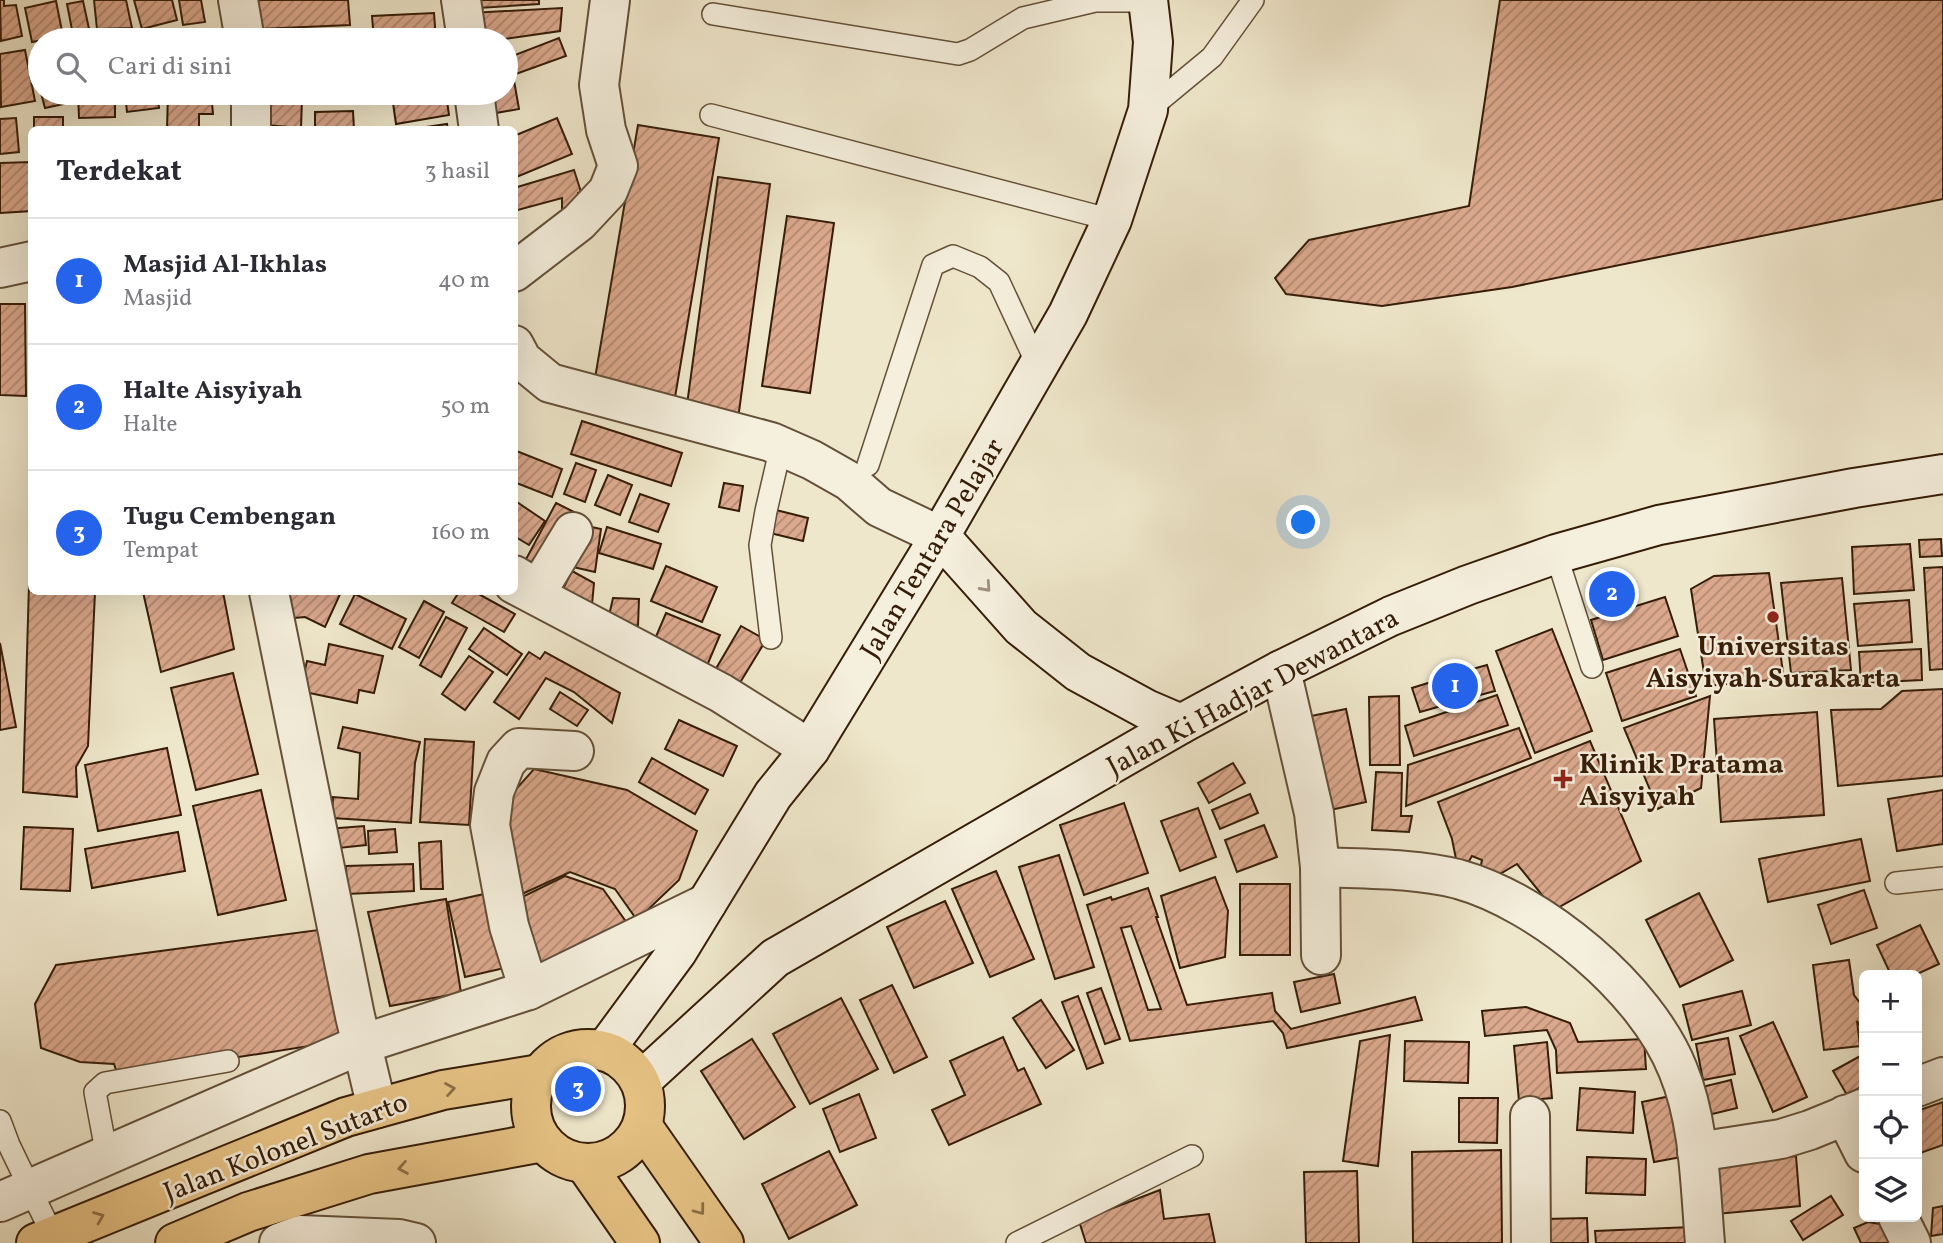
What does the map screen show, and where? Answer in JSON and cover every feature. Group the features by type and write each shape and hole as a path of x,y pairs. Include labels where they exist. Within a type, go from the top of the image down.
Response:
{"main road":[{"path":"595,1178 609,1161 629,1148 643,1127 646,1104 641,1081 625,1062 604,1051 586,1049 568,1052 552,1061 540,1074 531,1097 532,1121 542,1142 595,1178 640,1243"},
{"name":"Jalan Kolonel Sutarto","path":"45,1240 346,1117 443,1090 540,1074"},
{"path":"643,1127 724,1243"},
{"name":"Jalan Kolonel Sutarto","path":"175,1243 248,1212 369,1174 542,1142"}],"street":[{"path":"239,0 244,28"},
{"path":"461,0 465,28"},
{"path":"518,269 579,222 608,191 618,166 606,130 599,85 610,0"},
{"name":"Jalan Tentara Pelajar","path":"604,1051 657,981 773,795 810,750 940,536 1068,314 1112,219 1149,110 1153,42 1148,1"},
{"path":"251,105 251,126"},
{"path":"476,105 479,126"},
{"path":"0,268 28,262"},
{"path":"518,352 522,360 550,383 781,446 812,460 849,481 879,507 940,536 1021,627 1078,671 1111,691 1181,724"},
{"name":"Jalan Ki Hadjar Dewantara","path":"641,1081 775,958 1181,724 1281,670 1391,616 1556,554 1659,525 1943,474"},
{"path":"518,577 534,587 541,585 573,532"},
{"path":"518,586 721,693 810,750"},
{"path":"270,595 377,1108"},
{"path":"1281,670 1310,790 1320,867 1321,955"},
{"path":"528,990 509,926 490,825 494,792 506,762 519,748 574,751"},
{"path":"1320,867 1380,869 1457,879 1493,892 1549,923 1622,986 1666,1044 1688,1097 1697,1152 1705,1243"},
{"path":"15,1195 362,1044 528,990 707,903"},
{"path":"1922,1085 1943,1077"},
{"path":"1697,1152 1781,1139 1855,1112 1859,1130"},
{"path":"1530,1116 1531,1243"},
{"path":"1900,1222 1911,1243"},
{"path":"283,1242 300,1235 399,1238 416,1243"}],"lane":[{"path":"1149,110 1212,57 1253,0"},
{"path":"713,14 958,54 970,50 1042,6 1095,1 1148,1"},
{"path":"711,115 1112,219"},
{"path":"868,465 933,265 953,256 980,267 999,282 1038,366"},
{"path":"771,638 761,545 781,446"},
{"path":"1556,554 1592,667"},
{"path":"1896,883 1943,878"},
{"path":"107,1156 95,1092 105,1083 229,1061"},
{"path":"0,1121 15,1195 45,1240"},
{"path":"1017,1243 1192,1156"}],"building":[{"path":"0,0 4,0 4,6 16,5 22,36 1,41"},
{"path":"94,0 126,0 132,28 97,28"},
{"path":"134,0 172,0 177,20 142,28"},
{"path":"179,0 201,0 205,22 183,25"},
{"path":"258,0 348,0 350,25 259,28"},
{"path":"477,0 539,0 539,4 478,8"},
{"path":"1500,0 1943,0 1943,199 1512,287 1382,306 1286,294 1275,278 1309,240 1469,206"},
{"path":"56,1 61,28 29,28 25,8"},
{"path":"83,1 89,28 72,28 67,4"},
{"path":"562,8 560,31 518,37 518,28 474,28 471,13"},
{"path":"434,13 435,28 373,28 372,16"},
{"path":"559,38 566,56 518,73 518,54"},
{"path":"25,50 28,65 28,102 1,107 0,54"},
{"path":"518,103 519,109 496,113 495,105"},
{"path":"78,105 115,105 115,117 79,118"},
{"path":"126,105 159,105 159,108 127,112"},
{"path":"168,105 212,105 213,114 199,114 199,126 167,126"},
{"path":"266,105 302,105 301,126 265,125"},
{"path":"393,105 448,105 449,115 396,124"},
{"path":"353,111 354,126 315,126 315,112"},
{"path":"34,117 63,117 63,126 34,126"},
{"path":"16,118 19,152 0,154 0,119"},
{"path":"557,118 572,154 518,176 518,134"},
{"path":"638,125 719,138 674,403 593,390"},
{"path":"28,162 28,211 0,213 0,163"},
{"path":"574,170 581,192 578,193 578,213 562,213 562,198 518,210 518,187"},
{"path":"718,177 770,184 738,419 686,412"},
{"path":"787,216 834,223 810,393 762,386"},
{"path":"0,304 25,304 26,396 0,395"},
{"path":"582,421 682,453 671,486 571,454"},
{"path":"518,452 562,469 552,497 518,484"},
{"path":"576,463 596,470 585,502 564,494"},
{"path":"608,475 632,485 620,515 595,505"},
{"path":"724,483 743,486 739,511 719,507"},
{"path":"640,494 669,504 658,532 629,522"},
{"path":"518,503 545,521 529,545 518,538"},
{"path":"556,503 574,512 543,573 524,563"},
{"path":"772,509 808,518 803,541 766,532"},
{"path":"587,526 601,529 595,572 573,567"},
{"path":"607,527 661,544 653,569 599,553"},
{"path":"1941,539 1942,556 1920,557 1919,540"},
{"path":"1910,544 1914,590 1854,594 1852,547"},
{"path":"666,566 717,587 702,622 651,601"},
{"path":"1943,567 1943,669 1930,670 1924,568"},
{"path":"572,571 594,583 591,615 558,599"},
{"path":"1769,573 1784,679 1706,686 1691,589 1714,576"},
{"path":"1842,578 1851,670 1791,673 1781,583"},
{"path":"29,595 95,595 88,746 76,767 77,797 23,792"},
{"path":"144,595 224,595 234,649 161,672"},
{"path":"281,595 340,595 325,627 305,617 283,619"},
{"path":"354,595 406,619 392,649 340,624"},
{"path":"457,595 480,595 515,614 504,632 452,603"},
{"path":"1665,597 1678,636 1603,660 1591,620"},
{"path":"613,598 639,599 638,626 608,620"},
{"path":"1909,600 1912,642 1858,646 1854,604"},
{"path":"424,601 444,612 419,658 399,647"},
{"path":"666,613 720,635 706,668 652,646"},
{"path":"446,617 467,628 441,677 420,665"},
{"path":"741,626 766,640 738,686 714,672"},
{"path":"484,628 522,654 507,675 469,649"},
{"path":"1552,629 1592,731 1535,753 1496,651"},
{"path":"0,643 16,727 0,730"},
{"path":"329,644 383,656 374,693 359,690 357,703 300,691 307,661 325,665"},
{"path":"1680,649 1696,696 1622,721 1606,673"},
{"path":"1921,649 1922,680 1861,683 1859,652"},
{"path":"529,652 540,659 545,652 620,693 612,723 574,692 546,678 519,719 494,702"},
{"path":"469,656 493,672 465,710 442,694"},
{"path":"1487,665 1495,691 1465,699 1458,673"},
{"path":"233,673 258,774 196,790 171,688"},
{"path":"1444,678 1452,703 1420,712 1412,688"},
{"path":"1943,689 1943,776 1838,786 1831,710 1881,709 1902,691"},
{"path":"560,692 588,710 577,726 550,709"},
{"path":"1497,695 1508,725 1414,756 1405,726"},
{"path":"1399,696 1400,765 1370,765 1369,697"},
{"path":"1710,696 1701,788 1658,809 1624,728"},
{"path":"1346,709 1366,802 1326,811 1306,717"},
{"path":"1817,712 1824,815 1721,822 1714,719"},
{"path":"679,720 737,746 723,776 665,749"},
{"path":"343,727 420,742 415,763 411,823 332,818 333,797 358,799 360,753 338,748"},
{"path":"1519,728 1531,758 1406,806 1408,765"},
{"path":"425,739 474,742 469,825 420,822"},
{"path":"1590,741 1641,861 1554,910 1517,864 1493,878 1480,870 1482,860 1472,856 1465,868 1456,859 1452,839 1438,802"},
{"path":"167,748 181,815 98,831 85,765"},
{"path":"652,758 708,790 695,814 639,782"},
{"path":"1233,763 1245,783 1209,803 1198,783"},
{"path":"534,769 627,790 697,831 679,880 637,920 615,889 570,872 522,894 503,804"},
{"path":"1376,772 1402,773 1401,816 1412,816 1409,832 1372,830"},
{"path":"261,790 286,900 218,915 193,806"},
{"path":"1943,790 1943,844 1897,851 1888,799"},
{"path":"1250,794 1258,813 1220,829 1212,810"},
{"path":"1124,803 1148,873 1084,895 1060,825"},
{"path":"1198,808 1216,857 1180,871 1161,821"},
{"path":"1264,825 1277,857 1237,872 1225,840"},
{"path":"364,826 366,845 329,849 327,829"},
{"path":"24,827 73,829 70,891 21,889"},
{"path":"395,829 397,852 369,854 368,831"},
{"path":"178,832 185,871 92,888 85,849"},
{"path":"1861,839 1870,881 1768,902 1759,859"},
{"path":"441,841 443,889 421,889 419,843"},
{"path":"1059,855 1094,967 1055,979 1019,867"},
{"path":"413,864 414,891 347,894 346,866"},
{"path":"996,871 1034,959 990,977 952,889"},
{"path":"565,876 603,889 629,926 539,978 518,899"},
{"path":"1215,877 1228,911 1225,957 1180,968 1161,896"},
{"path":"1240,884 1290,884 1290,955 1240,955"},
{"path":"1148,888 1187,1005 1272,993 1275,1011 1291,1029 1415,997 1422,1020 1287,1048 1283,1033 1273,1021 1130,1041 1087,905 1111,897 1112,900","holes":["1131,926 1161,1009 1148,1010 1121,928"]},
{"path":"1864,890 1877,928 1831,944 1818,905"},
{"path":"493,892 509,967 465,977 448,902"},
{"path":"1699,893 1733,960 1680,987 1646,920"},
{"path":"446,899 461,993 390,1006 368,912"},
{"path":"945,901 973,963 914,988 887,927"},
{"path":"1920,925 1939,964 1922,972 1889,970 1877,945"},
{"path":"326,929 341,1041 118,1076 114,1064 80,1062 41,1048 35,1004 56,965"},
{"path":"1849,960 1854,995 1859,1002 1859,1046 1824,1050 1813,965"},
{"path":"1334,974 1340,1003 1301,1012 1294,982"},
{"path":"892,985 927,1057 894,1073 860,1000"},
{"path":"1101,988 1120,1039 1105,1044 1087,993"},
{"path":"1742,991 1751,1025 1692,1040 1683,1005"},
{"path":"1078,996 1103,1063 1087,1069 1062,1002"},
{"path":"841,998 878,1069 810,1104 773,1034"},
{"path":"1041,1000 1074,1050 1046,1068 1013,1018"},
{"path":"1526,1007 1570,1023 1578,1042 1644,1039 1646,1069 1557,1073 1556,1050 1547,1030 1485,1036 1482,1011"},
{"path":"1773,1022 1807,1097 1773,1112 1740,1036"},
{"path":"1390,1035 1378,1166 1343,1161 1360,1041"},
{"path":"1003,1037 1018,1071 1024,1068 1041,1104 949,1145 932,1110 965,1095 950,1061"},
{"path":"1728,1038 1735,1074 1703,1080 1696,1044"},
{"path":"752,1039 795,1107 744,1139 701,1071"},
{"path":"1405,1041 1469,1042 1468,1083 1404,1081"},
{"path":"1547,1042 1552,1098 1519,1101 1514,1046"},
{"path":"1859,1057 1859,1088 1847,1095 1833,1071"},
{"path":"1731,1080 1737,1108 1708,1115 1702,1087"},
{"path":"1580,1088 1635,1092 1633,1133 1577,1130"},
{"path":"859,1094 876,1138 840,1152 823,1109"},
{"path":"1675,1095 1687,1156 1654,1162 1642,1102"},
{"path":"1459,1098 1498,1098 1497,1143 1459,1142"},
{"path":"1943,1102 1943,1145 1922,1152 1922,1109"},
{"path":"1501,1150 1502,1243 1413,1243 1412,1152"},
{"path":"829,1151 857,1205 789,1239 762,1184"},
{"path":"1796,1156 1800,1206 1717,1214 1713,1163"},
{"path":"1587,1157 1646,1159 1645,1195 1586,1193"},
{"path":"1357,1171 1359,1243 1306,1243 1304,1172"},
{"path":"1160,1190 1164,1219 1209,1214 1215,1243 1086,1243 1079,1221"},
{"path":"1831,1196 1843,1215 1803,1240 1791,1221"},
{"path":"1943,1206 1943,1234 1931,1236 1933,1208"},
{"path":"1587,1218 1588,1243 1546,1243 1545,1219"},
{"path":"1868,1222 1880,1224 1889,1243 1861,1243 1854,1228"},
{"path":"1691,1227 1691,1243 1596,1243 1595,1231"}],"place":[{"name":"Halte Aisyiyah","path":"1612,594"},
{"name":"Universitas Aisyiyah Surakarta","path":"1773,617"},
{"name":"Masjid Al-Ikhlas","path":"1455,686"},
{"name":"Klinik Pratama Aisyiyah","path":"1563,779"},
{"name":"Tugu Cembengan","path":"578,1089"}]}
